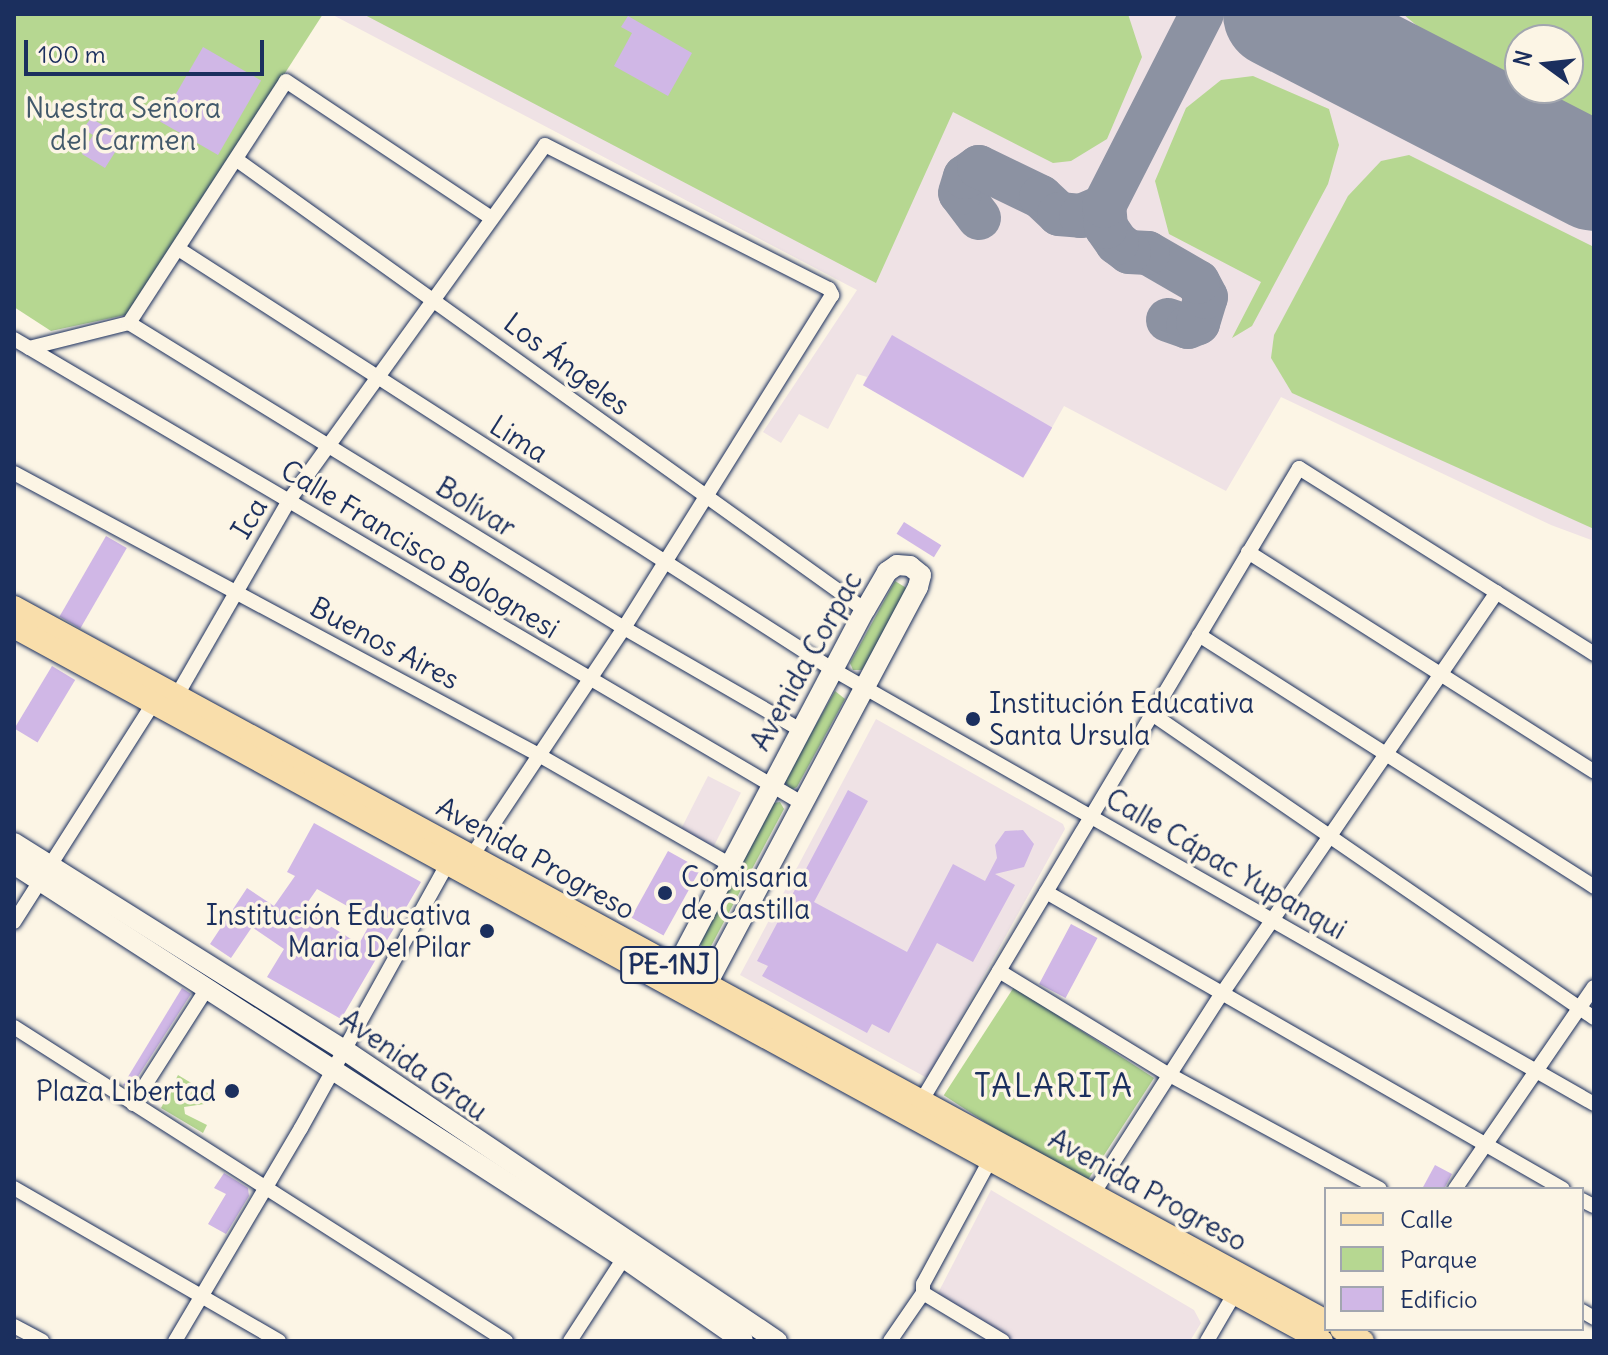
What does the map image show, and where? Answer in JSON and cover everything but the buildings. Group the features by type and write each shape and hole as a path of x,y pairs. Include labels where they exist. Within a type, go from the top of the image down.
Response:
{"main road":[{"name":"Avenida Progreso","path":"14,607 459,861"},
{"name":"Avenida Progreso","path":"14,627 153,704 459,861 671,976 991,1158 1240,1285 1324,1320"},
{"name":"Avenida Progreso","path":"702,993 922,1100 1093,1194 1240,1285 1322,1341"}],"street":[{"path":"29,348 129,323 180,250 288,80 490,217"},
{"name":"Ica","path":"176,697 290,499 379,381 437,300 490,217 545,145 829,289 832,295 705,500"},
{"name":"Los Ángeles","path":"237,160 437,300 705,500 865,610"},
{"name":"Lima","path":"180,250 379,381 832,669"},
{"name":"Bolívar","path":"129,323 624,628 799,729"},
{"name":"Calle Francisco Bolognesi","path":"14,339 290,499 586,680 800,802"},
{"path":"922,1100 1299,468 1594,654"},
{"name":"Buenos Aires","path":"14,473 537,754 729,864"},
{"path":"175,1341 198,1295 266,1189 331,1068 459,861 624,628 705,500"},
{"path":"1248,552 1594,772"},
{"name":"Avenida Corpac","path":"671,976 799,729 865,610 892,568 910,566 921,575 702,993"},
{"path":"1093,1194 1221,995 1497,592"},
{"path":"1199,635 1594,887"},
{"name":"Calle Cápac Yupanqui","path":"832,669 1594,1104"},
{"path":"14,922 153,704 176,697"},
{"path":"1152,714 1594,1018"},
{"name":"Avenida Grau","path":"14,843 46,871 206,990 624,1258 743,1341"},
{"name":"Avenida Grau","path":"14,864 46,871 343,1049 777,1341"},
{"path":"1046,892 1559,1187"},
{"path":"999,971 1168,1074 1376,1187"},
{"path":"1456,1187 1594,987"},
{"path":"133,1104 206,990"},
{"path":"14,1027 506,1341"},
{"path":"890,1341 923,1293 923,1284 991,1158"},
{"path":"14,1188 279,1341"},
{"path":"570,1341 624,1258"},
{"path":"1207,1341 1240,1285"},
{"path":"923,1293 1003,1341"},
{"path":"14,1326 42,1341"}],"shaded area":[{"path":"331,14 1594,14 1594,541 1551,525 1281,397 1226,491 1064,406 1026,474 863,385 867,377 857,374 828,429 799,414 781,443 763,432 857,290"},
{"path":"876,719 1063,824 1065,829 927,1078 740,975"},
{"path":"708,776 741,793 712,849 679,832"},
{"path":"991,1190 1194,1310 1201,1323 1190,1341 1011,1341 936,1297"}],"green space":[{"name":"Nuestra Señora del Carmen","path":"14,14 323,14 130,314 51,331 14,307"},
{"path":"363,14 1128,14 1142,57 1107,139 1071,161 1053,163 953,112 876,283"},
{"path":"1403,14 1594,14 1594,120 1563,104 1584,104 1584,24 1504,24 1504,74 1428,35"},
{"path":"1253,76 1329,109 1339,145 1328,184 1252,326 1232,338 1261,282 1169,234 1155,181 1186,108 1221,80"},
{"path":"1409,155 1594,247 1594,529 1292,393 1271,358 1274,335 1348,196 1381,161"},
{"path":"895,581 908,589 862,670 853,670 850,663"},
{"path":"835,691 845,699 797,787 791,790 784,781"},
{"path":"780,802 784,809 710,948 703,947 700,944 773,803"},
{"path":"1014,987 1154,1078 1084,1186 944,1095"},
{"path":"178,1075 213,1096 211,1103 184,1107 185,1114 207,1125 203,1133 161,1108"}],"taxiway":[{"path":"1168,320 1188,327 1198,323 1206,297 1198,282 1148,253 1129,252 1117,243 1106,227 1104,206 1202,14"},
{"path":"979,218 960,193 965,177 979,167 1041,197 1059,214 1081,216 1104,206"}],"runway":[{"path":"1277,14 1594,177"}],"place":[{"name":"Institución Educativa Santa Ursula","path":"973,719"},
{"name":"Comisaria de Castilla","path":"665,893"},
{"name":"Institución Educativa Maria Del Pilar","path":"487,931"},
{"name":"Plaza Libertad","path":"232,1091"}],"district":[{"name":"TALARITA","path":"1054,1086"}]}
